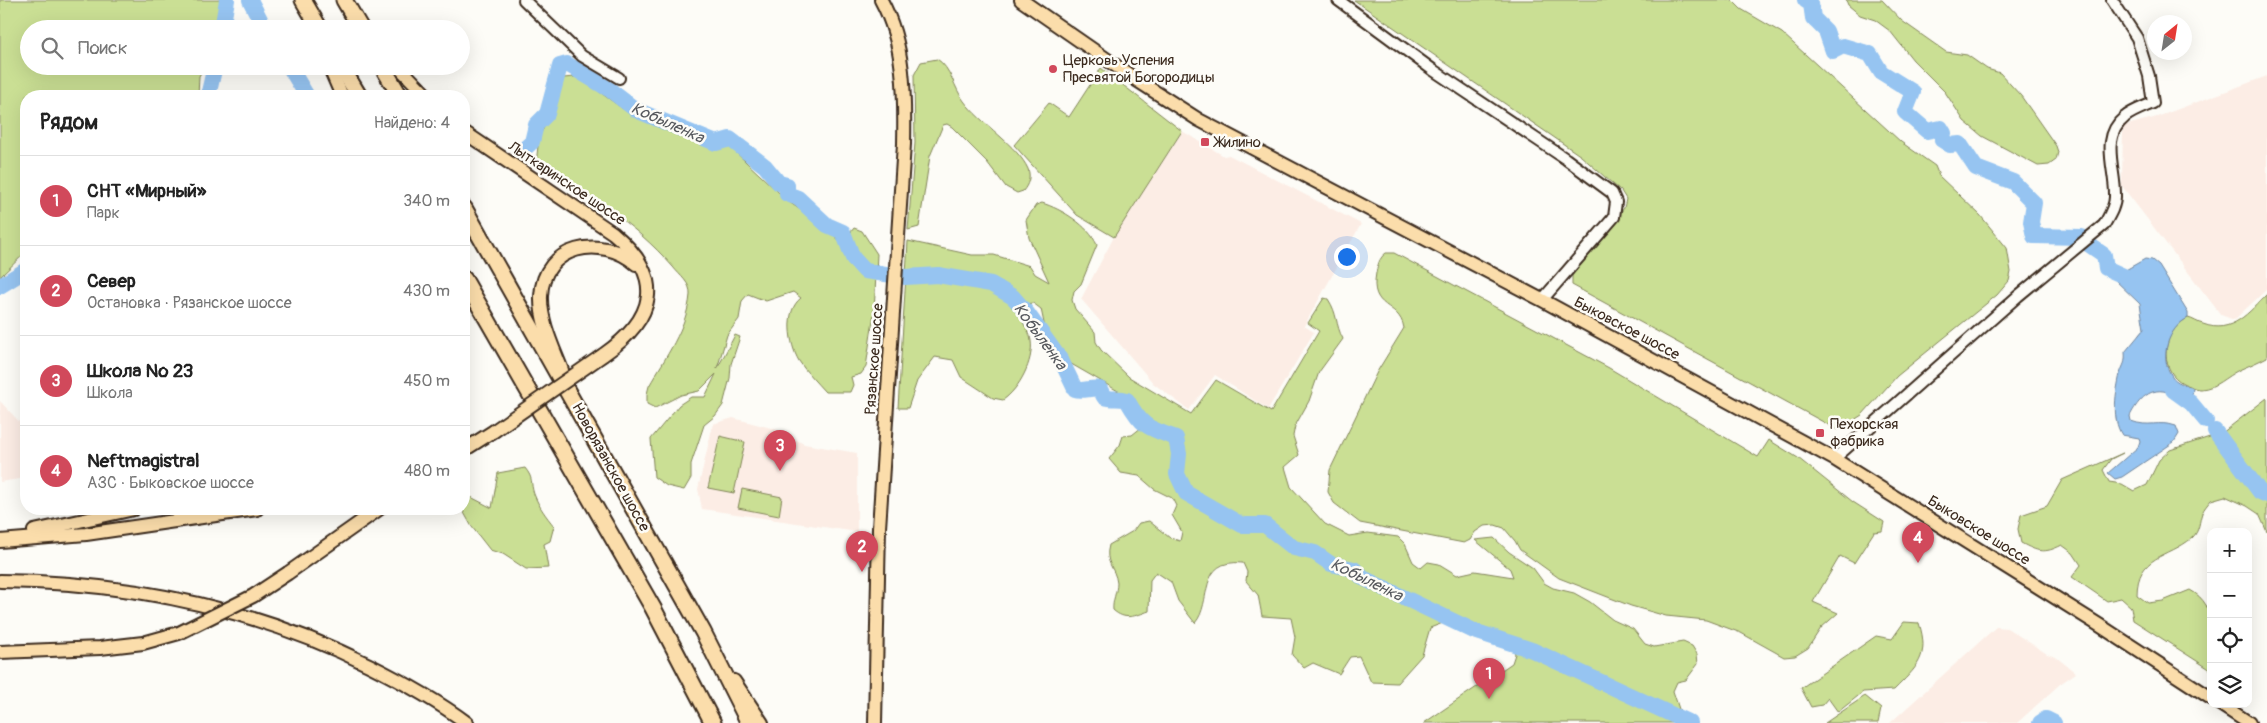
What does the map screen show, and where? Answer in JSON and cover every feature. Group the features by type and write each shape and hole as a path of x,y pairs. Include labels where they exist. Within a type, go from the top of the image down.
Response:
{"highway":[{"path":"344,0 356,20"},
{"path":"304,2 315,20"},
{"path":"346,75 355,90"},
{"path":"387,75 396,90"},
{"name":"Новорязанское шоссе","path":"470,219 703,632"},
{"path":"470,289 653,608 713,723"},
{"path":"703,632 749,723"}],"main road":[{"name":"Быковское шоссе","path":"1021,0 1183,111 1542,300 1834,459 2099,624 2207,695"},
{"path":"304,2 311,20"},
{"name":"Рязанское шоссе","path":"875,723 879,528 897,262 905,102 897,42 885,3"},
{"path":"332,75 339,90"},
{"path":"407,75 421,90"},
{"name":"Лыткаринское шоссе","path":"470,136 613,233 625,243 643,271 648,284 648,299 645,313 628,336 470,446"},
{"path":"569,392 543,314 541,290 547,273 565,254 589,247 603,248 621,254 643,271"},
{"path":"0,540 108,515"},
{"path":"0,540 86,534 216,515"},
{"path":"0,652 100,648 143,643 179,633 253,596 370,515"},
{"path":"0,581 45,581 107,587 222,609 285,628 339,650 408,684 467,723"},
{"name":"Новорязанское шоссе","path":"703,632 762,723"},
{"path":"2226,708 2249,723"}],"street":[{"path":"524,0 582,56 619,78"},
{"path":"1338,0 1433,70 1558,154 1612,193 1616,202 1614,218 1542,300"},
{"path":"1834,459 2018,296 2104,225 2112,212 2115,197 2109,154 2113,130 2125,116 2153,103 2149,76 2137,38 2112,0"},
{"path":"0,657 25,651"}],"shaded area":[{"path":"2267,76 2267,289 2234,320 2221,315 2122,186 2123,126 2157,117"},
{"path":"1182,131 1224,156 1229,155 1361,224 1304,326 1314,332 1268,409 1215,375 1189,410 1154,384 1081,299 1114,237"},
{"path":"0,401 20,423 20,479 0,482"},
{"path":"733,418 775,429 804,444 857,453 857,532 702,509 698,489 713,424"},
{"path":"1996,627 2007,628 2047,654 2056,657 2076,673 2060,684 2017,723 1890,723"}],"green space":[{"path":"0,0 226,0 222,20 20,20 20,75 200,75 198,90 20,90 20,258 0,277"},
{"path":"1354,0 1732,0 1741,9 1782,33 1901,142 1935,166 1939,176 1980,215 2007,248 2011,272 2009,281 1997,295 1897,376 1862,415 1838,430 1572,285 1572,276 1624,208 1626,199 1621,191 1581,156"},
{"path":"1846,0 1882,0 1902,21 1946,52 1967,55 1987,69 2000,73 2021,96 2056,146 2058,152 2056,160 2049,165 2038,166 1982,136 1964,121 1945,92 1913,60 1890,31 1875,20 1860,15 1848,5"},
{"path":"937,59 946,68 964,101 1023,160 1029,172 1028,184 1023,191 1017,193 1006,187 987,162 952,127 947,124 943,125 930,156 919,227 908,230 915,143 914,75 921,62"},
{"path":"1101,68 1182,131 1114,237 1077,215 1014,145 1049,103 1069,117"},
{"path":"574,77 583,80 634,117 716,147 730,147 789,202 825,227 842,243 854,228 862,231 877,254 874,313 866,367 861,374 851,377 853,385 850,392 825,392 799,361 791,337 790,319 792,311 801,298 793,292 766,301 748,294 742,301 739,319 727,335 717,369 735,335 740,337 731,364 730,378 723,405 715,416 704,425 691,464 691,478 684,490 667,486 654,477 651,439 679,405 691,397 705,397 716,374 699,391 681,395 655,408 647,404 649,386 685,319 690,291 684,280 658,251 626,222 536,164 539,137 550,116 559,86 564,78"},
{"path":"1042,203 1058,209 1074,219 1088,231 1097,245 1081,284 1074,291 1072,300 1075,309 1095,332 1096,342 1101,350 1129,377 1191,414 1216,380 1271,412 1319,331 1308,323 1324,298 1328,299 1343,339 1319,372 1309,401 1295,426 1293,436 1299,455 1285,467 1291,487 1325,524 1349,536 1368,533 1398,537 1405,544 1413,562 1421,568 1428,562 1439,564 1457,575 1475,571 1513,577 1510,569 1475,540 1494,538 1509,552 1533,568 1544,583 1553,588 1574,593 1590,602 1613,620 1633,629 1645,644 1654,647 1683,642 1692,646 1697,654 1698,664 1686,680 1677,682 1673,691 1679,709 1693,723 1424,723 1512,663 1515,654 1509,637 1456,618 1430,628 1422,655 1397,683 1371,682 1359,656 1350,657 1339,674 1313,663 1304,668 1292,655 1295,637 1291,618 1262,616 1258,595 1246,581 1247,572 1243,563 1228,563 1218,567 1208,584 1200,614 1195,623 1178,601 1171,582 1156,572 1150,580 1149,611 1135,616 1122,616 1113,610 1117,583 1109,561 1109,545 1133,531 1139,523 1149,521 1170,538 1180,541 1182,532 1172,515 1176,506 1172,498 1154,489 1139,476 1121,473 1109,459 1120,445 1123,436 1132,435 1147,423 1132,399 1066,361 1045,328 1041,309 1033,303 1024,304 1022,316 1031,341 1030,357 1020,382 1003,400 993,398 961,377 953,360 935,357 917,381 908,408 898,408 908,241 972,255 994,255 1030,266 1035,274 1049,282 1029,238 1026,220 1036,205"},
{"path":"1386,253 1394,253 1609,368 1758,457 1769,440 1798,458 1853,502 1884,522 1882,531 1874,532 1854,563 1840,556 1813,602 1838,613 1821,628 1808,648 1795,656 1784,657 1741,633 1706,620 1666,616 1631,606 1559,578 1520,550 1504,528 1495,525 1484,526 1475,532 1470,540 1464,543 1360,523 1334,503 1328,492 1330,470 1377,372 1404,328 1397,313 1380,300 1377,294 1375,285 1376,273 1380,259"},
{"path":"2267,294 2267,357 2206,388 2192,387 2179,381 2167,364 2166,354 2172,333 2179,325 2188,318 2213,327 2231,324 2239,320"},
{"path":"2267,398 2267,532 2259,514 2247,506 2225,496 2211,500 2203,511 2195,535 2183,545 2156,559 2142,572 2138,582 2137,595 2148,603 2163,601 2190,590 2200,597 2207,607 2207,667 2133,620 2131,607 2121,598 2107,601 2072,577 2081,565 2073,553 2062,545 2046,551 2032,548 2021,543 2018,529 2021,515 2047,506 2062,480 2123,453 2111,459 2103,470 2109,482 2122,484 2134,491 2147,485 2159,460 2170,450 2222,433"},
{"path":"720,436 745,442 734,493 708,488"},
{"path":"525,468 528,472 538,503 554,526 550,541 544,544 548,568 526,569 503,554 490,550 465,515 470,515 470,497 492,508 498,473"},
{"path":"742,489 782,497 779,516 738,508"},
{"path":"1904,622 1919,623 1923,645 1922,653 1915,668 1894,690 1863,692 1838,712 1828,698 1822,705 1811,707 1801,688 1876,636 1892,639"},
{"path":"1865,696 1881,709 1878,723 1825,723"}],"water":[{"path":"2145,259 2152,260 2159,266 2188,313 2188,318 2181,322 2171,335 2166,352 2166,360 2174,378 2181,384 2193,388 2191,403 2163,391 2151,393 2141,400 2130,416 2131,421 2143,424 2170,424 2176,426 2179,434 2174,442 2122,477 2115,479 2108,473 2138,447 2140,441 2139,438 2122,435 2116,421 2115,405 2120,374 2125,362 2125,352 2144,329 2140,304 2114,279 2115,276"}],"waterway":[{"name":"Кобыленка","path":"224,20 227,0"},
{"name":"Кобыленка","path":"250,0 260,20"},
{"path":"1805,0 1811,4 1813,18 1826,31 1833,51 1843,46 1870,54 1881,72 1913,92 1905,112 1927,131 1941,128 1944,133 1942,140 1950,145 1960,144 1976,168 2013,182 2034,203 2031,222 2034,236 2082,237"},
{"name":"Кобыленка","path":"523,150 532,142 536,125 547,114 560,66 567,64 610,90 636,110 716,143 730,139 765,166 779,183 787,185 787,194 798,198 827,225 843,232 853,258 865,271 906,277 938,275 991,284 1013,297 1027,313 1062,362 1075,389 1100,389 1104,397 1127,400 1137,416 1152,429 1176,438 1179,454 1177,474 1186,493 1242,525 1265,525 1294,548 1315,553 1331,564 1354,569 1363,578 1474,631 1532,650 1690,723"},
{"name":"Кобыленка","path":"209,90 213,75"},
{"name":"Кобыленка","path":"294,75 303,90"},
{"path":"2088,244 2104,255 2106,268 2128,278 2136,285"},
{"name":"Кобыленка","path":"0,286 20,274"},
{"path":"2173,390 2191,403 2206,421"},
{"path":"2215,431 2260,492 2267,495"},
{"name":"Кобыленка","path":"2040,723 2046,719 2054,723"}],"place":[{"name":"Церковь Успения Пресвятой Богородицы","path":"1053,69"},
{"name":"Жилино","path":"1205,142"},
{"name":"Пехорская фабрика","path":"1820,433"},
{"name":"Школа № 23","path":"780,471"},
{"name":"Neftmagistral","path":"1918,563"},
{"name":"Север","path":"862,572"},
{"name":"СНТ «Мирный»","path":"1489,699"}]}
